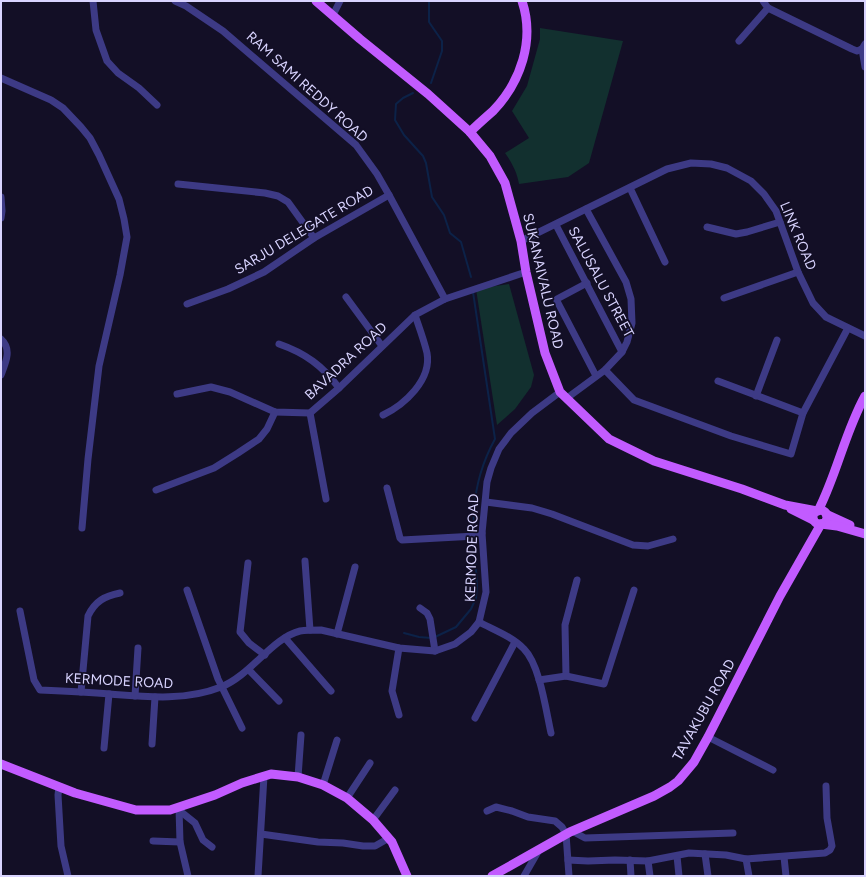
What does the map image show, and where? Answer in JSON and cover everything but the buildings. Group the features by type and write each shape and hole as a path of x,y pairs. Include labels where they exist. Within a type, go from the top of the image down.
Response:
{"main road":[{"name":"SUKANAIVALU ROAD","path":"316,1 428,94 470,132 490,156 505,183 521,241 526,272 545,353 564,395 609,439 654,461 742,489 785,505 817,522 865,533"},
{"path":"470,132 493,111 503,99 512,86 518,73 528,37 526,14 522,1"},
{"path":"821,512 857,411 865,396"},
{"name":"SUKANAIVALU ROAD","path":"785,505 821,512 865,533"},
{"name":"TAVAKUBU ROAD","path":"492,876 569,833 654,796 678,781 694,762 708,737 802,555 817,522 826,519 821,512"},
{"path":"1,764 96,800 136,810 179,809 242,783 271,774 298,777 323,785 346,798 373,820 392,842 407,876"}],"street":[{"path":"93,1 96,30 107,62 157,105"},
{"name":"RAM SAMI REDDY ROAD","path":"175,1 186,6 223,31 356,145 377,174 389,194 444,299"},
{"path":"333,15 340,1"},
{"path":"764,1 768,8 852,49 857,51 864,47 865,67"},
{"path":"739,42 768,8"},
{"path":"1,78 51,100 63,108 81,127 90,138 99,155 118,199 124,219 127,237 120,275 99,366 82,528"},
{"name":"LINK ROAD","path":"521,241 667,169 691,163 711,164 727,168 751,181 764,194 776,211 798,272 813,303 826,317 865,336"},
{"path":"178,184 265,193 278,196 288,202 314,238"},
{"path":"630,188 664,262"},
{"name":"SARJU DELEGATE ROAD","path":"187,304 228,289 264,272 314,238 389,194"},
{"path":"1,197 1,218"},
{"path":"586,209 626,282 631,299 632,323 627,342 622,352"},
{"path":"707,227 736,234 780,222"},
{"name":"SALUSALU STREET","path":"556,225 622,352"},
{"name":"BAVADRA ROAD","path":"176,394 211,387 230,392 275,412 310,413 339,388 415,315 444,299 526,272"},
{"path":"724,298 798,272"},
{"path":"587,283 557,300 596,376"},
{"path":"346,297 382,346"},
{"path":"383,415 408,398 418,386 426,371 427,354 415,315"},
{"path":"605,370 634,400 732,436 791,454 803,413 848,328"},
{"path":"1,339 5,343 8,356 1,375"},
{"path":"756,396 777,340"},
{"path":"279,344 291,348 315,362 330,375 339,388"},
{"name":"KERMODE ROAD","path":"20,611 34,680 40,690 136,696 185,696 223,686 249,670 286,638 300,631 321,630 399,648 435,651 455,644 464,638 479,622 486,592 475,535 486,502 487,482 499,449 511,433 532,413 605,370 622,352"},
{"path":"718,381 803,413"},
{"path":"156,490 214,468 238,453 259,439 267,429 275,412"},
{"path":"310,413 326,499"},
{"path":"387,488 400,538 402,540 475,535"},
{"path":"486,502 532,508 552,514 633,546 648,546 673,539"},
{"path":"305,561 310,630"},
{"path":"248,563 240,632 249,643 265,655"},
{"path":"337,634 355,567"},
{"path":"566,676 565,625 577,580"},
{"path":"187,590 218,679 223,686 242,728"},
{"path":"539,680 566,676 604,684 634,590"},
{"path":"81,692 88,616 92,608 104,598 120,593"},
{"path":"420,608 427,614 430,620 435,651"},
{"path":"479,622 515,642 524,649 532,660 539,680 551,733"},
{"path":"286,638 331,691"},
{"path":"475,718 515,642"},
{"path":"136,696 138,648"},
{"path":"399,648 392,692 399,715"},
{"path":"249,670 279,701"},
{"path":"104,748 109,694"},
{"path":"152,744 155,696"},
{"path":"298,777 301,735"},
{"path":"708,737 773,770"},
{"path":"323,785 337,740"},
{"path":"346,798 370,763"},
{"path":"258,876 264,776"},
{"path":"568,860 648,861 689,853 726,855 746,859 825,853 830,850 832,844 828,818 826,786"},
{"path":"59,787 58,795 62,846 68,876"},
{"path":"373,820 395,790"},
{"path":"487,811 496,808 512,811 528,817 555,822 569,833 585,838 733,833"},
{"path":"179,809 180,842 188,876"},
{"path":"179,809 195,823 203,840 212,847"},
{"path":"569,833 569,876"},
{"path":"261,834 318,842 343,842 363,846 375,846 389,838"},
{"path":"153,841 180,842"},
{"path":"524,876 539,850"},
{"path":"705,854 708,876"},
{"path":"676,856 679,876"},
{"path":"784,857 786,876"},
{"path":"746,859 749,876"},
{"path":"630,860 631,876"},
{"path":"648,861 650,876"}],"green space":[{"path":"540,28 623,41 589,163 568,177 519,184 514,168 505,153 529,138 512,111 527,86 540,39"},
{"path":"509,284 534,375 531,387 515,409 497,425 476,289"}],"waterway":[{"path":"429,1 429,22 442,41 442,51 431,83"},
{"path":"413,93 403,98 396,104 395,120 404,135 423,156 426,163 432,197 444,215 450,233 461,242 471,277"},
{"path":"473,292 495,439 489,450 478,485 474,510 474,534"},
{"path":"435,637 456,627 471,609 476,598 477,585 474,539"},
{"path":"404,633 419,637 431,638"}]}
